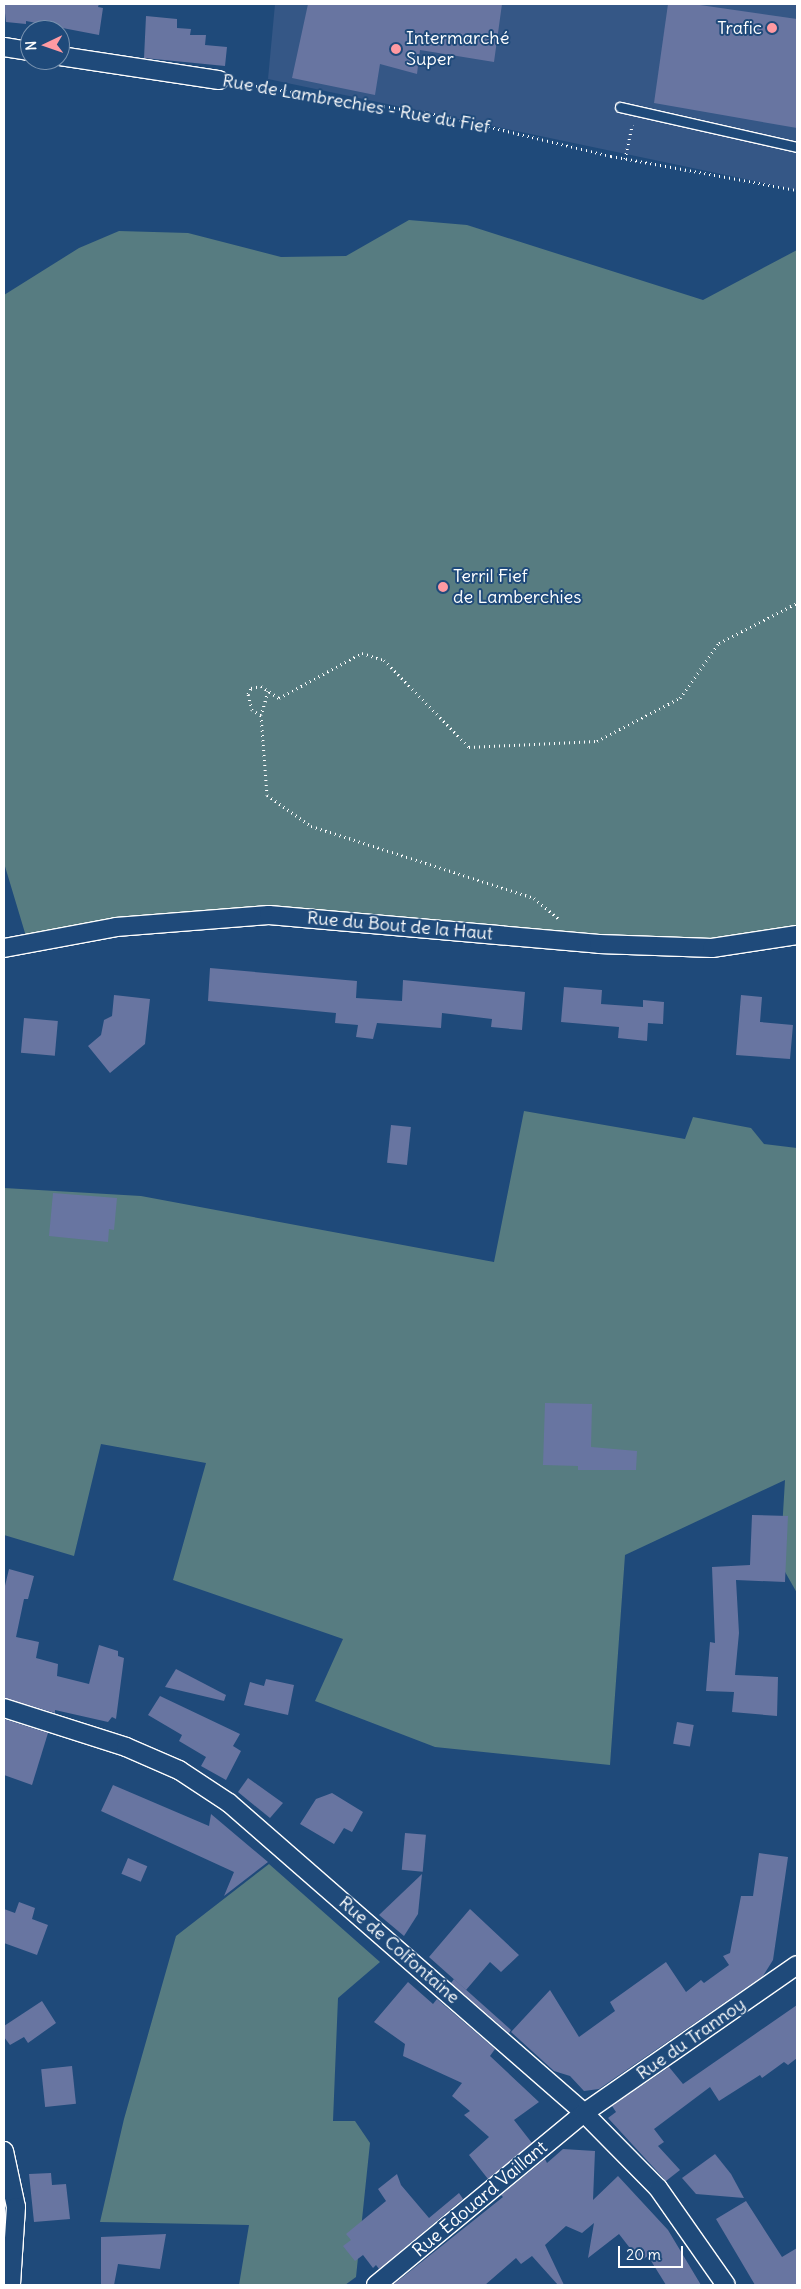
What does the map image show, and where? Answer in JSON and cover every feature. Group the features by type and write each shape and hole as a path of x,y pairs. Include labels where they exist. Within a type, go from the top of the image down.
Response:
{"street":[{"path":"4,47 20,49"},
{"name":"Rue de Lambrechies - Rue du Fief","path":"70,58 220,80"},
{"name":"Rue du Bout de la Haut","path":"4,948 116,927 269,915 637,945 712,948 797,935"},
{"name":"Rue de Colfontaine","path":"4,1708 126,1748 178,1770 229,1803 584,2113 658,2188 726,2285"},
{"name":"Rue du Trannoy","path":"584,2113 797,1965"},
{"name":"Rue Edouard Vaillant","path":"376,2285 584,2113"},
{"path":"4,2151 16,2207 11,2285"}],"lane":[{"path":"620,107 797,147"}],"path":[{"name":"Rue de Lambrechies - Rue du Fief","path":"220,80 440,115 625,159 797,190"},
{"path":"625,159 636,110"},
{"path":"261,715 252,710 248,694 251,688 261,686 279,698 362,653 384,660 469,747 597,741 680,698 719,643 797,603"},
{"path":"268,692 261,715 267,795 311,826 534,898 545,907"}],"shaded area":[{"path":"275,4 797,4 797,190 268,79"}],"green space":[{"path":"409,220 467,225 703,300 797,250 797,935 712,948 269,915 28,943 4,863 4,295 79,248 119,231 188,233 281,257 346,256"},
{"path":"524,1111 685,1139 693,1117 751,1128 764,1144 797,1148 797,1593 780,1563 785,1480 625,1555 610,1765 435,1747 315,1701 343,1639 173,1580 206,1463 101,1444 74,1556 4,1535 4,1188 141,1196 494,1262"},
{"path":"269,1864 380,1962 338,1998 333,2121 355,2121 370,2143 356,2277 345,2285 239,2285 249,2225 100,2222 124,2119 176,1936"}],"building":[{"path":"4,4 99,4 98,7 103,8 99,35 70,29 70,20 20,20 20,23 6,22"},
{"name":"Intermarché Super","path":"308,4 502,4 494,62 420,50 417,74 380,64 375,95 292,78"},
{"path":"668,4 693,4 797,19 797,128 654,103"},
{"path":"146,16 177,19 177,28 191,29 190,35 206,35 205,45 227,47 225,66 144,58"},
{"path":"210,968 357,981 356,998 402,1001 403,980 525,992 522,1030 491,1027 492,1019 442,1013 441,1028 377,1023 373,1039 356,1037 358,1025 335,1023 336,1013 208,1001"},
{"path":"564,987 602,990 601,1004 643,1007 643,1000 664,1002 663,1024 648,1023 647,1041 618,1038 619,1027 561,1022"},
{"path":"114,995 150,999 145,1044 110,1073 88,1046 101,1035 104,1020 112,1016"},
{"path":"741,995 762,997 760,1022 793,1025 790,1059 736,1055"},
{"path":"24,1018 58,1021 55,1056 21,1053"},
{"path":"391,1125 411,1127 407,1165 387,1163"},
{"path":"53,1193 117,1198 114,1230 109,1229 108,1242 49,1236"},
{"path":"545,1403 592,1404 591,1447 637,1451 636,1470 578,1470 578,1466 543,1465"},
{"path":"752,1515 788,1516 785,1582 736,1580 739,1633 735,1675 778,1677 777,1716 732,1712 734,1692 706,1691 710,1642 715,1643 712,1567 750,1565"},
{"path":"9,1569 34,1576 28,1599 24,1599 16,1637 39,1642 36,1658 58,1664 57,1676 89,1684 99,1645 118,1651 118,1656 124,1658 116,1719 112,1717 108,1722 55,1710 55,1713 4,1698 4,1590"},
{"path":"176,1669 226,1695 224,1701 165,1687"},
{"path":"266,1679 294,1685 288,1715 244,1705 250,1682 264,1686"},
{"path":"160,1696 240,1734 233,1746 241,1751 226,1780 201,1766 206,1757 179,1741 182,1735 148,1715"},
{"path":"4,1719 48,1733 32,1785 4,1775"},
{"path":"677,1722 694,1725 690,1747 673,1744"},
{"path":"248,1778 283,1803 270,1818 238,1792"},
{"path":"113,1785 209,1826 211,1814 268,1862 224,1896 234,1872 101,1811"},
{"path":"332,1793 363,1812 352,1832 344,1828 334,1844 300,1824 316,1799"},
{"path":"405,1833 426,1835 423,1872 402,1870"},
{"path":"759,1853 788,1857 773,1960 763,1976 599,2089 584,2091 570,2076 554,2071 511,2032 550,1990 579,2037 615,2011 610,2002 666,1962 686,1992 701,1980 704,1983 729,1965 723,1956 730,1953 741,1896 753,1896"},
{"path":"128,1858 147,1866 141,1882 121,1874"},
{"path":"422,1874 418,1914 404,1936 379,1915"},
{"path":"19,1902 35,1908 32,1919 48,1925 37,1955 4,1943 4,1909 15,1913"},
{"path":"470,1909 519,1955 501,1972 490,1962 466,1990 429,1957"},
{"path":"454,1979 511,2030 509,2033 451,1983"},
{"path":"408,1982 433,2004 437,1999 495,2049 490,2056 539,2102 514,2120 532,2143 488,2179 469,2155 489,2137 464,2115 470,2111 452,2096 462,2083 403,2056 405,2044 374,2022"},
{"path":"42,2001 56,2023 28,2043 24,2037 10,2045 4,2037 4,2026"},
{"path":"797,2005 797,2058 788,2065 784,2062 762,2078 760,2075 719,2101 710,2087 654,2129 664,2142 658,2146 680,2170 666,2181 608,2118 616,2112 612,2106 669,2067 683,2084"},
{"path":"72,2066 76,2104 45,2107 41,2069"},
{"path":"563,2149 595,2151 593,2200 618,2176 668,2230 701,2285 666,2285 648,2256 640,2261 619,2234 588,2258 594,2223 582,2233 566,2226 545,2245 564,2285 558,2285 532,2256 521,2264 516,2258 485,2285 394,2284 503,2197 501,2195 545,2159 547,2163"},
{"path":"715,2154 731,2174 744,2198 696,2194 682,2178"},
{"path":"51,2173 52,2185 66,2184 70,2219 34,2222 29,2174"},
{"path":"397,2174 401,2185 429,2218 459,2193 463,2199 379,2269 376,2265 373,2268 363,2255 355,2261 343,2246 351,2240 346,2234 386,2201 378,2189"},
{"path":"746,2201 782,2257 797,2248 797,2285 755,2285 716,2219"},
{"path":"166,2234 160,2269 118,2264 114,2285 101,2285 101,2237"}],"place":[{"name":"Trafic","path":"772,28"},
{"name":"Intermarché Super","path":"396,49"},
{"name":"Terril Fief de Lamberchies","path":"443,587"}]}
